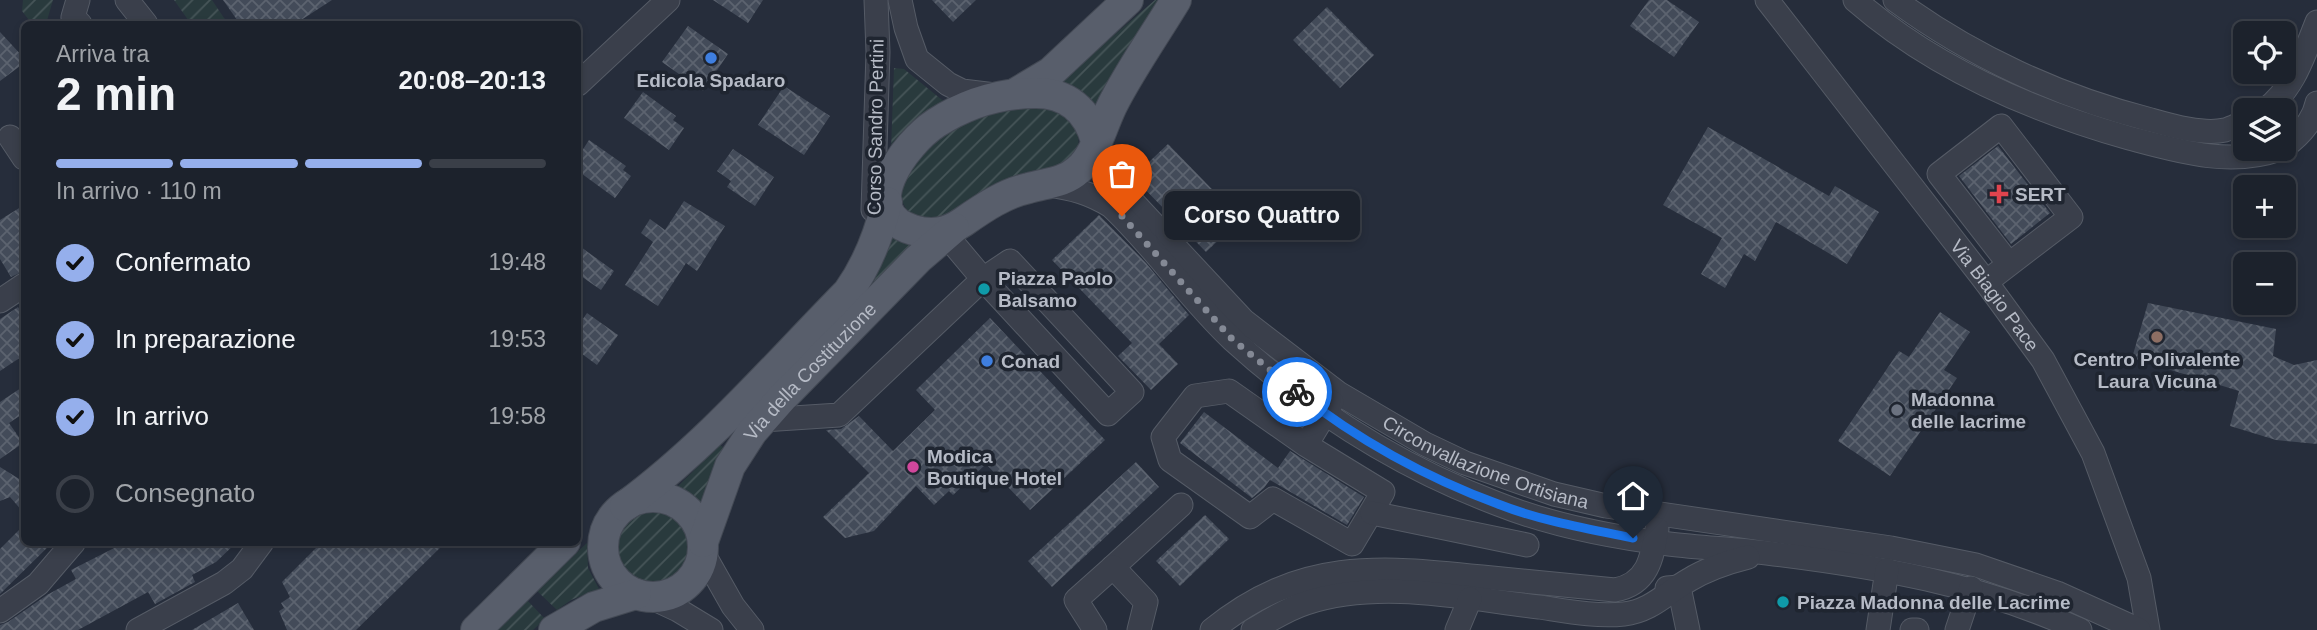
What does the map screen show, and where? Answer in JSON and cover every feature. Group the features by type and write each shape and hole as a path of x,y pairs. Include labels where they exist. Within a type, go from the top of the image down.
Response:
{"main road":[{"path":"1007,94 1051,72 1128,0"},
{"path":"1094,145 1114,100 1176,0"},
{"path":"1007,94 1052,93 1069,100 1092,125 1094,145"},
{"name":"Via della Costituzione","path":"581,532 620,510 694,449 848,292 871,255 898,162 912,143 935,124 963,109 1007,94"},
{"name":"Via della Costituzione","path":"703,548 730,466 762,420 918,259 984,207 1028,188 1048,185 1068,177 1080,169 1094,145"},
{"path":"886,197 892,218 906,228 936,234 951,231"},
{"path":"554,630 594,607 643,596 661,597 681,589 696,573 703,548 695,518 674,502 649,497 636,500 620,510 604,535 604,560 616,581 643,596"},
{"path":"476,630 561,546"}],"street":[{"path":"77,21 73,17 78,0"},
{"path":"127,0 144,21"},
{"name":"Corso Sandro Pertini","path":"871,255 876,158 876,0"},
{"name":"Corso Sandro Pertini","path":"900,0 917,60"},
{"name":"Via Biagio Pace","path":"1767,0 1986,282 2043,360 2093,453 2139,578 2148,630"},
{"path":"1855,0 1898,33 1940,60 2037,108 2084,125 2195,154 2233,158"},
{"path":"1895,0 1969,48 2027,77 2104,108 2183,129 2223,131 2233,127"},
{"path":"581,81 662,3"},
{"path":"2282,98 2299,68 2317,22"},
{"path":"878,52 917,60 948,84 962,91 1007,94"},
{"path":"2296,137 2315,115 2317,103"},
{"path":"1986,282 2071,216 2001,126 1939,174 2009,264"},
{"path":"10,137 21,154"},
{"name":"Circonvallazione Ortisiana","path":"1094,145 1103,170 1244,321 1338,393 1425,444 1499,476 1554,494 1659,516 1891,548 1969,564 2057,593 2139,630"},
{"path":"876,158 886,197"},
{"name":"Circonvallazione Ortisiana","path":"1048,185 1094,195 1111,206 1232,339 1324,414 1393,455 1499,505 1548,519 1644,540 1766,553 1917,575 1971,588 2044,613 2080,630"},
{"path":"762,420 839,415 983,279 1010,261 1132,392 1108,414 983,279 951,231"},
{"path":"0,301 21,287"},
{"path":"1228,390 1306,445 1383,492 1352,544 1273,499 1250,517 1170,460 1163,437 1195,396 1228,390"},
{"path":"1306,445 1338,393"},
{"path":"1095,630 1076,600 1181,505"},
{"path":"1372,513 1527,545"},
{"path":"1659,516 1642,544 1648,554 1648,567 1655,583 1662,587 1683,584 1691,574 1702,522"},
{"path":"0,611 38,584 71,546"},
{"path":"138,630 225,583 242,569 259,546"},
{"path":"703,548 733,606 752,630"},
{"path":"1254,630 1304,604 1348,594 1401,592 1470,598 1584,622 1639,612 1654,605 1683,584 1723,564 1766,553"},
{"path":"1113,567 1146,602 1139,630"},
{"path":"1212,630 1270,593 1318,576 1363,570 1402,569 1615,590 1634,585 1648,567"},
{"path":"1363,570 1364,593"},
{"path":"1878,630 1887,570"},
{"path":"1683,584 1688,630"},
{"path":"1958,630 1971,588"},
{"path":"643,596 678,610 710,630"},
{"path":"1457,630 1470,598"}],"shaded area":[{"path":"23,0 53,0 47,21 30,21 22,11"},
{"path":"174,0 212,0 226,21 189,21"},
{"path":"1155,0 1162,0 1096,107 1058,83"},
{"path":"894,68 904,69 947,104 891,150"},
{"path":"1022,105 1048,106 1076,124 1078,145 1070,164 938,223 917,219 909,213 899,193 914,155 962,122"},
{"path":"891,233 917,244 873,284"},
{"path":"720,445 727,450 700,510 682,495 672,492"},
{"path":"651,510 666,513 679,522 688,535 691,550 688,565 679,578 666,587 651,590 636,587 623,578 614,565 611,550 614,535 623,522 636,513"},
{"path":"587,543 588,568 599,589 571,600 557,610 536,590"},
{"path":"527,600 545,619 533,630 496,630"}],"building":[{"path":"223,0 332,0 300,21 238,21"},
{"path":"713,0 763,0 748,23"},
{"path":"932,0 976,0 953,22"},
{"path":"1649,0 1667,0 1699,22 1674,57 1630,26"},
{"path":"1327,7 1374,55 1340,88 1293,40"},
{"path":"688,26 728,54 703,91 662,62"},
{"path":"0,32 21,55 21,65 0,81"},
{"path":"784,86 830,116 804,155 758,125"},
{"path":"643,92 676,116 673,120 684,128 669,150 624,118"},
{"path":"1708,127 1829,196 1835,186 1879,212 1847,264 1776,222 1755,261 1744,254 1725,288 1701,274 1722,238 1663,205"},
{"path":"589,140 626,166 623,170 631,176 615,198 581,173 581,152"},
{"path":"1168,144 1241,219 1206,252 1133,177"},
{"name":"SERT","path":"1998,146 2050,213 2011,244 1959,176"},
{"path":"733,149 774,177 755,206 727,187 731,181 717,171"},
{"path":"684,201 725,226 697,271 686,263 658,306 625,285 653,242 641,233 650,219 665,230"},
{"path":"21,207 21,272 11,277 0,259 0,220"},
{"path":"1099,215 1146,263 1189,315 1159,344 1178,364 1151,390 1118,356 1132,343 1052,260"},
{"path":"581,247 614,271 601,290 581,276"},
{"path":"2148,303 2276,329 2273,356 2294,365 2317,360 2317,444 2276,440 2230,426 2239,391 2132,358"},
{"path":"18,307 21,312 21,357 0,371 0,319"},
{"name":"Madonna delle lacrime","path":"1940,312 1970,332 1944,370 1957,378 1890,476 1838,441 1899,351 1909,357"},
{"path":"587,313 618,335 597,365 581,353 581,322"},
{"path":"990,318 1105,440 1030,510 986,464 953,495 949,491 934,505 916,486 874,531 845,538 823,517 869,473 826,430 841,429 859,416 893,451 935,410 916,390"},
{"path":"21,388 21,415 9,423 21,444 0,459 0,402"},
{"path":"1204,412 1278,468 1290,451 1364,497 1347,525 1270,480 1275,473 1252,498 1180,443"},
{"path":"1136,462 1159,487 1052,587 1028,561"},
{"path":"0,467 21,480 21,510 10,497 0,501"},
{"path":"1205,515 1229,539 1180,586 1156,561"},
{"path":"21,528 21,546 49,546 0,594 0,549"},
{"path":"118,546 233,546 216,562 192,575 195,582 155,604 148,592 78,630 0,630 0,625 76,579 71,570"},
{"path":"318,546 442,546 356,630 287,630 279,611 284,608 281,603 290,597 282,582"},
{"path":"238,603 254,630 192,630"}],"way so far":[{"path":"1122,216 1232,339 1297,392"}],"place":[{"name":"Edicola Spadaro","path":"711,58"},
{"name":"SERT","path":"1999,194"},
{"name":"Corso Quattro","path":"1122,216"},
{"name":"Piazza Paolo Balsamo","path":"984,289"},
{"name":"Centro Polivalente Laura Vicuna","path":"2157,337"},
{"name":"Conad","path":"987,361"},
{"name":"Madonna delle lacrime","path":"1897,410"},
{"name":"Modica Boutique Hotel","path":"913,467"},
{"name":"Piazza Madonna delle Lacrime","path":"1783,602"}],"route":[{"path":"1297,392 1324,414 1373,444 1455,486 1499,505 1633,538"}]}
